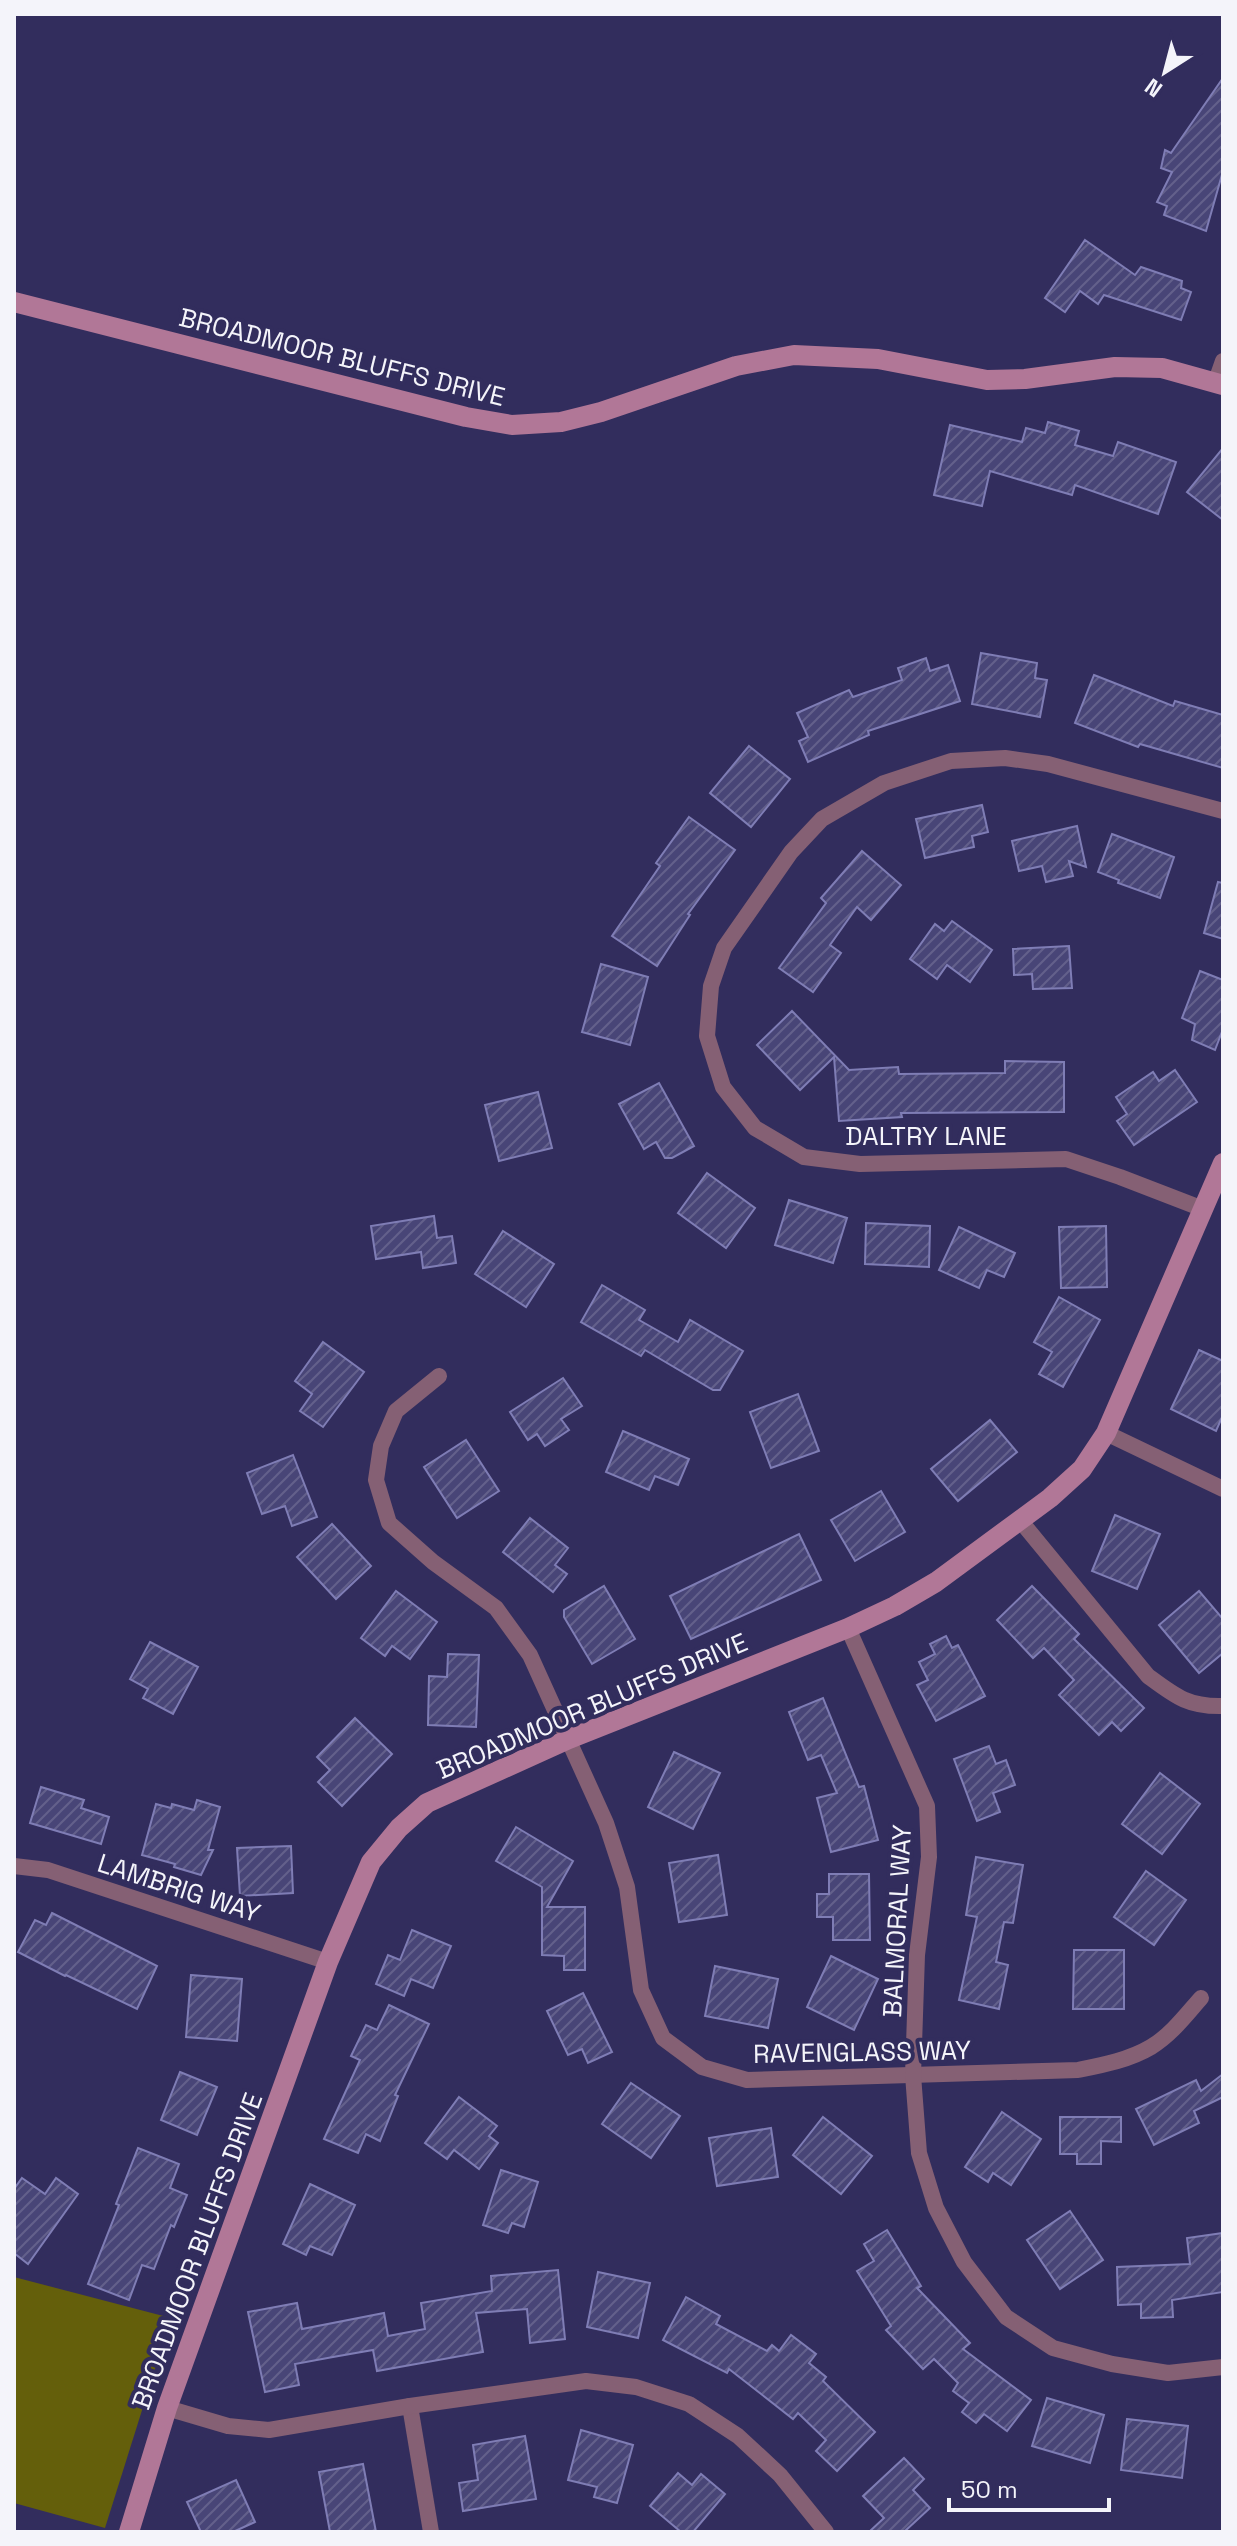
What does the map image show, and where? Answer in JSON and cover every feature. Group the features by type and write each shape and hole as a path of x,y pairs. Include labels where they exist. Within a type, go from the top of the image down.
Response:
{"street":[{"name":"BROADMOOR BLUFFS DRIVE","path":"14,302 466,417 512,425 561,422 601,412 736,366 794,355 878,359 987,380 1025,379 1115,367 1162,368 1219,383"},
{"path":"1219,383 1223,361"},
{"name":"DALTRY LANE","path":"1203,1209 1066,1159 860,1164 804,1157 755,1128 723,1087 707,1036 711,986 724,948 783,864 822,819 884,783 951,761 1005,758 1048,764 1223,811"},
{"name":"BROADMOOR BLUFFS DRIVE","path":"129,2532 167,2408 328,1962 371,1862 399,1828 427,1803 569,1739 848,1628 895,1606 936,1582 1050,1498 1082,1469 1106,1433 1223,1163"},
{"name":"RAVENGLASS WAY","path":"439,1376 396,1411 381,1446 376,1480 389,1523 433,1562 496,1608 530,1655 606,1823 627,1887 641,1990 663,2038 702,2067 747,2080 1078,2070 1117,2061 1151,2046 1173,2029 1201,1998"},
{"path":"1106,1433 1223,1489"},
{"path":"1019,1519 1148,1676 1174,1695 1201,1707 1223,1706"},
{"name":"BALMORAL WAY","path":"848,1628 927,1806 929,1857 917,1955 913,2075 919,2153 936,2208 964,2262 1006,2317 1053,2348 1112,2364 1168,2373 1223,2367"},
{"name":"LAMBRIG WAY","path":"14,1866 48,1870 328,1962"},
{"path":"167,2408 228,2426 269,2430 586,2381 636,2387 689,2404 738,2436 780,2475 826,2532"},
{"path":"410,2406 431,2532"}],"shaded area":[{"path":"14,2277 171,2318 105,2528 14,2503"}],"building":[{"path":"1223,78 1223,171 1206,231 1164,215 1167,206 1157,202 1172,172 1161,168 1165,150 1171,153"},
{"path":"1085,240 1135,275 1141,267 1182,281 1181,288 1191,292 1181,320 1104,295 1098,304 1080,291 1065,312 1045,298"},
{"path":"1048,422 1079,431 1075,445 1113,456 1118,442 1176,462 1158,514 1075,485 1072,495 990,471 982,506 934,495 950,425 1022,442 1026,428 1045,433"},
{"path":"1223,448 1223,520 1187,492"},
{"path":"981,653 1037,663 1035,678 1047,680 1040,717 972,704"},
{"path":"926,658 930,671 948,665 960,701 868,731 869,735 808,762 799,741 808,737 797,713 849,690 853,697 902,680 898,668"},
{"path":"1094,675 1173,706 1175,701 1223,715 1223,768 1140,744 1138,747 1075,723"},
{"path":"749,746 790,779 751,827 710,793"},
{"path":"982,805 988,832 972,836 974,847 925,858 916,819"},
{"path":"689,817 735,850 688,914 657,966 612,936 660,866 656,863"},
{"path":"1077,826 1086,867 1069,861 1073,876 1046,882 1042,866 1019,871 1012,841"},
{"path":"1112,834 1174,857 1160,898 1118,883 1119,880 1098,872"},
{"path":"862,851 901,885 871,920 857,907 830,945 841,953 813,992 779,968 826,903 821,898"},
{"path":"1218,882 1223,883 1223,939 1204,933"},
{"path":"952,921 992,950 970,982 947,965 937,979 910,959 935,924 944,931"},
{"path":"1069,946 1072,988 1033,989 1032,974 1014,975 1013,949"},
{"path":"601,964 648,977 630,1045 582,1032"},
{"path":"1200,971 1223,980 1223,1029 1215,1050 1192,1040 1195,1024 1182,1018"},
{"path":"792,1011 849,1070 898,1067 899,1074 1005,1073 1005,1061 1064,1062 1064,1112 901,1113 902,1117 839,1121 834,1057 800,1090 757,1045"},
{"path":"1175,1070 1197,1102 1134,1145 1117,1121 1127,1114 1116,1097 1153,1072 1159,1081"},
{"path":"659,1083 694,1146 672,1158 665,1158 656,1142 644,1149 619,1104"},
{"path":"538,1092 552,1148 499,1161 485,1105"},
{"path":"707,1173 755,1208 726,1248 678,1213"},
{"path":"789,1200 847,1218 833,1263 775,1245"},
{"path":"434,1216 437,1238 452,1236 456,1263 423,1268 421,1252 376,1259 371,1226"},
{"path":"866,1223 930,1226 929,1267 865,1264"},
{"path":"1106,1226 1107,1287 1061,1288 1059,1227"},
{"path":"959,1227 1015,1253 1004,1277 987,1270 979,1288 939,1270"},
{"path":"503,1231 554,1264 526,1307 475,1274"},
{"path":"602,1285 645,1310 639,1320 678,1342 690,1320 743,1351 720,1390 713,1390 645,1350 641,1356 581,1322"},
{"path":"1059,1297 1100,1320 1063,1387 1039,1374 1052,1352 1034,1342"},
{"path":"323,1342 364,1372 323,1427 300,1411 312,1394 295,1381"},
{"path":"1199,1350 1223,1361 1223,1415 1216,1431 1171,1409"},
{"path":"563,1378 582,1406 561,1419 569,1430 545,1446 537,1434 528,1440 510,1412"},
{"path":"798,1394 819,1451 771,1468 750,1412"},
{"path":"990,1420 1017,1452 958,1501 931,1469"},
{"path":"623,1431 689,1459 678,1485 655,1476 649,1490 606,1472"},
{"path":"466,1440 499,1491 457,1518 424,1467"},
{"path":"293,1455 317,1517 292,1526 285,1506 262,1514 247,1473"},
{"path":"881,1491 905,1532 855,1561 831,1520"},
{"path":"1115,1515 1160,1534 1137,1589 1092,1571"},
{"path":"530,1518 568,1548 555,1565 567,1574 553,1592 503,1552"},
{"path":"332,1524 371,1566 336,1599 297,1557"},
{"path":"799,1534 821,1580 691,1639 670,1596"},
{"path":"604,1586 635,1639 592,1664 564,1617 564,1610"},
{"path":"1032,1586 1079,1634 1074,1639 1144,1708 1121,1731 1112,1722 1099,1735 1059,1695 1074,1680 1044,1648 1033,1658 997,1620"},
{"path":"396,1591 437,1622 410,1659 392,1646 385,1656 361,1638"},
{"path":"1199,1591 1223,1619 1223,1653 1199,1673 1159,1625"},
{"path":"946,1636 952,1648 958,1645 985,1696 936,1721 917,1685 928,1680 919,1662 935,1654 930,1644"},
{"path":"150,1642 198,1667 173,1714 143,1698 148,1689 130,1679"},
{"path":"448,1654 479,1655 476,1727 428,1725 429,1676 447,1677"},
{"path":"823,1698 859,1787 864,1786 878,1840 831,1852 817,1798 837,1793 821,1755 808,1760 789,1712"},
{"path":"355,1718 392,1754 342,1806 318,1782 330,1770 317,1757"},
{"path":"989,1746 996,1764 1006,1760 1015,1785 993,1793 1000,1812 977,1821 954,1759"},
{"path":"674,1752 720,1773 693,1829 648,1807"},
{"path":"1160,1773 1200,1804 1162,1854 1122,1824"},
{"path":"41,1787 84,1800 81,1808 109,1817 101,1844 30,1823"},
{"path":"197,1800 220,1807 208,1850 213,1850 201,1875 142,1855 156,1804 171,1808 172,1804 194,1810"},
{"path":"516,1827 573,1861 547,1907 585,1907 585,1970 564,1970 564,1956 542,1955 542,1887 496,1861"},
{"path":"291,1846 293,1893 240,1896 237,1848"},
{"path":"718,1855 727,1915 679,1922 669,1863"},
{"path":"976,1857 1023,1865 1013,1923 1004,1922 996,1962 1008,1965 999,2009 959,2000 977,1917 966,1915"},
{"path":"1146,1871 1186,1900 1154,1945 1114,1917"},
{"path":"829,1874 869,1874 870,1940 833,1940 833,1917 817,1917 817,1894 829,1894"},
{"path":"52,1913 157,1966 137,2009 18,1952 35,1920 46,1925"},
{"path":"412,1930 451,1946 433,1988 411,1979 404,1996 376,1984 388,1955 400,1960"},
{"path":"1074,1950 1124,1950 1124,2009 1073,2009"},
{"path":"831,1956 878,1979 854,2030 807,2007"},
{"path":"715,1966 778,1979 768,2028 705,2016"},
{"path":"191,1975 242,1979 237,2041 186,2037"},
{"path":"583,1993 612,2052 588,2063 582,2049 568,2055 547,2011"},
{"path":"389,2005 429,2024 395,2095 398,2096 380,2141 366,2134 358,2153 324,2139 360,2060 351,2056 366,2025 377,2030"},
{"path":"180,2072 217,2087 197,2135 161,2120"},
{"path":"1223,2074 1223,2097 1194,2111 1199,2123 1154,2145 1136,2109 1196,2080 1201,2091"},
{"path":"631,2083 680,2116 651,2158 602,2124"},
{"path":"459,2097 497,2126 489,2136 498,2143 479,2169 454,2150 447,2159 425,2143"},
{"path":"1002,2112 1041,2139 1011,2185 993,2173 988,2182 965,2167"},
{"path":"823,2117 872,2156 841,2194 793,2155"},
{"path":"1060,2117 1121,2117 1121,2142 1101,2141 1101,2164 1077,2164 1077,2154 1060,2154"},
{"path":"771,2128 778,2177 717,2186 709,2138"},
{"path":"138,2148 179,2164 170,2188 187,2195 154,2269 142,2265 129,2300 88,2284"},
{"path":"501,2170 538,2182 524,2227 512,2223 508,2233 483,2225"},
{"path":"22,2178 45,2194 56,2178 78,2194 28,2264 14,2253 14,2189"},
{"path":"310,2184 355,2205 332,2255 310,2246 306,2255 283,2244"},
{"path":"1070,2211 1103,2260 1060,2289 1027,2240"},
{"path":"887,2230 921,2286 917,2288 970,2343 963,2349 1031,2400 1007,2431 984,2414 976,2423 962,2412 969,2403 953,2391 958,2383 934,2359 923,2369 886,2330 891,2326 857,2271 874,2261 864,2244"},
{"path":"1223,2233 1223,2292 1172,2300 1173,2317 1141,2318 1141,2304 1118,2305 1117,2267 1190,2264 1187,2238"},
{"path":"558,2270 565,2339 530,2343 527,2309 476,2313 483,2352 377,2371 373,2350 333,2357 295,2364 299,2385 265,2392 248,2312 297,2303 302,2329 384,2313 388,2336 425,2329 421,2303 492,2291 491,2276"},
{"path":"598,2272 650,2283 638,2338 587,2327"},
{"path":"686,2297 720,2316 716,2324 767,2351 772,2345 779,2351 791,2335 816,2354 809,2363 826,2377 823,2381 875,2432 837,2471 816,2451 826,2440 798,2413 793,2419 729,2369 727,2373 663,2340"},
{"path":"1047,2398 1104,2415 1090,2463 1032,2446"},
{"path":"1127,2419 1188,2426 1182,2478 1121,2470"},
{"path":"581,2430 633,2445 617,2503 594,2497 597,2487 568,2480"},
{"path":"525,2436 536,2499 463,2511 459,2483 478,2480 473,2445"},
{"path":"904,2458 924,2479 913,2490 930,2508 904,2532 869,2532 884,2518 863,2496"},
{"path":"363,2464 376,2532 330,2532 319,2472"},
{"path":"678,2473 692,2485 701,2474 725,2494 693,2532 681,2532 650,2506"},
{"path":"236,2480 255,2522 233,2532 201,2532 187,2502"}]}
